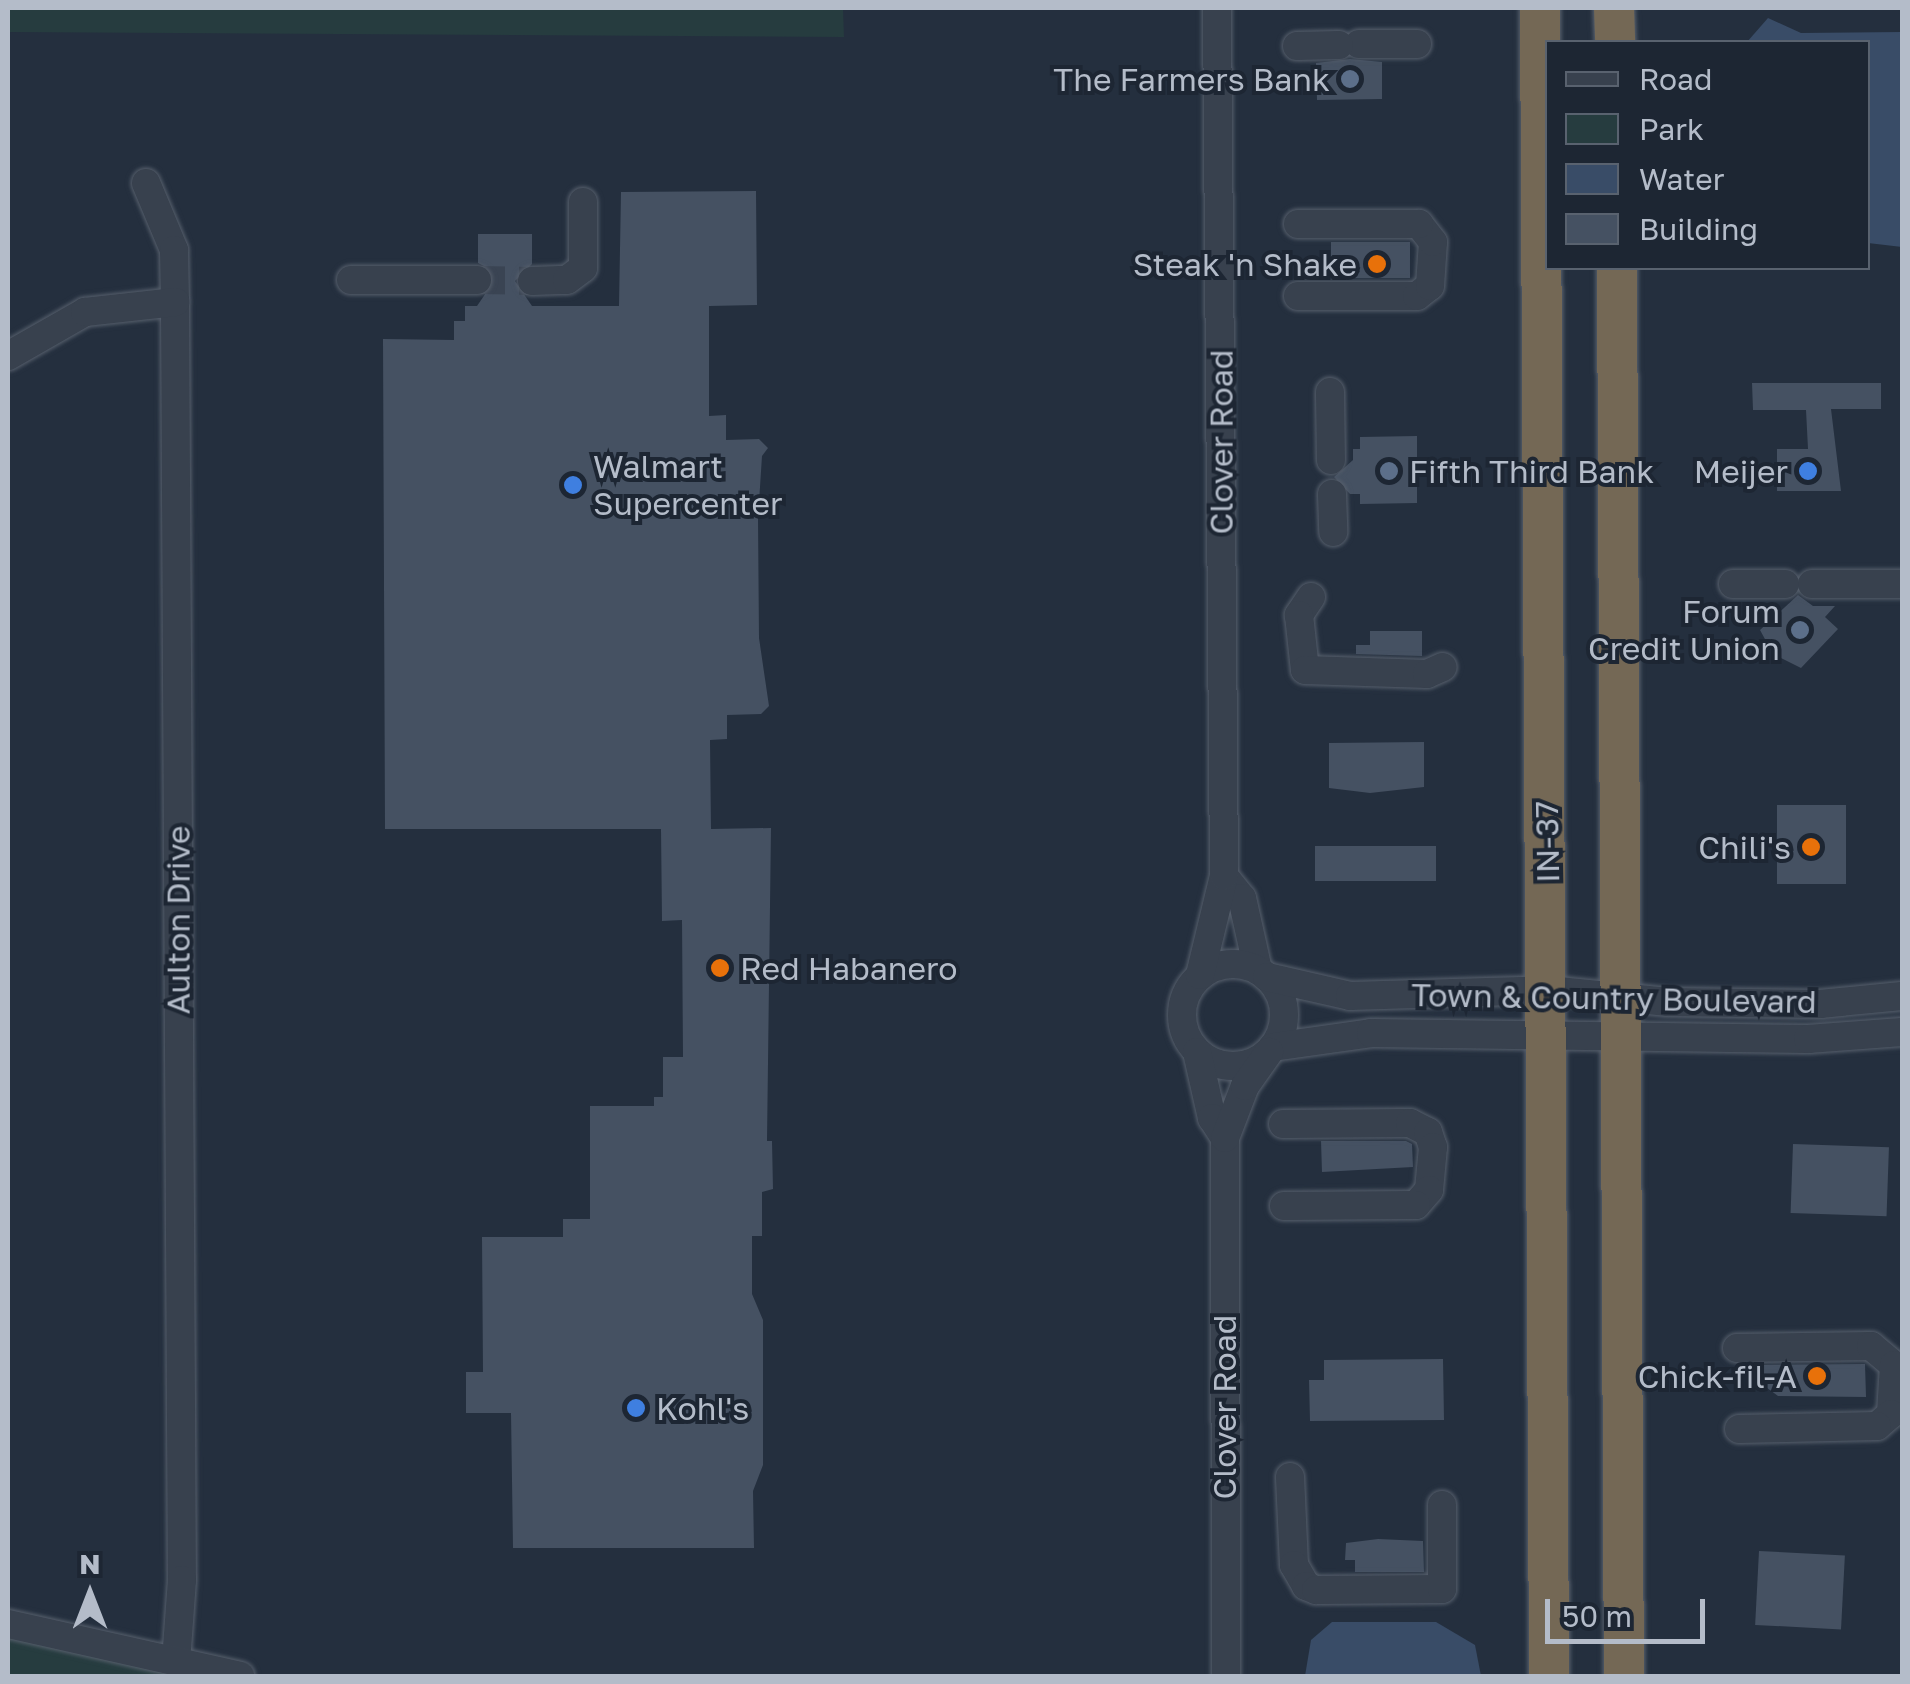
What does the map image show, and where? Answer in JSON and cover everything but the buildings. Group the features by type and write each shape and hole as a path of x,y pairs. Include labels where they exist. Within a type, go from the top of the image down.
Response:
{"highway":[{"name":"IN-37","path":"1540,8 1549,1035 1549,1676"},
{"path":"1614,8 1615,40"},
{"path":"1617,270 1624,1017 1624,1676"}],"street":[{"name":"Clover Road","path":"1200,975 1224,876 1218,8"},
{"path":"1298,46 1418,44"},
{"name":"Aulton Drive","path":"146,183 174,250 182,1580 176,1662"},
{"path":"532,281 567,280 583,268 583,202"},
{"path":"1298,224 1419,224 1433,242 1430,286 1417,296 1298,296"},
{"path":"351,280 478,280"},
{"path":"8,356 86,312 175,302"},
{"path":"1330,392 1331,460"},
{"path":"1332,494 1333,532"},
{"path":"1733,584 1902,584"},
{"path":"1310,597 1299,615 1305,670 1427,674 1444,667"},
{"name":"Clover Road","path":"1224,876 1242,898 1262,974"},
{"path":"1234,964 1262,974 1283,1003 1271,1049 1225,1066 1196,1052 1181,1020 1182,1003 1200,975 1234,964"},
{"name":"Town & Country Boulevard","path":"1262,974 1350,996 1548,990 1624,1017 1808,1039 1902,1032"},
{"name":"Town & Country Boulevard","path":"1271,1049 1372,1033 1549,1035 1624,1017 1902,996"},
{"name":"Clover Road","path":"1226,1676 1225,1138 1245,1086 1271,1049"},
{"name":"Clover Road","path":"1196,1052 1212,1118 1225,1138"},
{"path":"1283,1124 1410,1123 1428,1132 1433,1147 1429,1190 1416,1205 1284,1206"},
{"path":"1737,1348 1871,1346 1894,1365 1891,1414 1877,1426 1740,1429"},
{"path":"1290,1478 1294,1565 1306,1586 1316,1590 1442,1589 1442,1505"},
{"path":"8,1624 240,1676"}],"green space":[{"path":"8,8 843,8 844,37 8,32"},
{"path":"8,1632 190,1676 8,1676"}],"water":[{"path":"1768,18 1801,33 1902,32 1902,247 1870,243 1870,40 1749,40"},
{"path":"1332,1622 1436,1622 1475,1645 1481,1676 1305,1676 1311,1640"}],"tunnel":[{"path":"477,280 532,281"}],"place":[{"name":"The Farmers Bank","path":"1350,79"},
{"name":"Steak 'n Shake","path":"1377,264"},
{"name":"Fifth Third Bank","path":"1389,471"},
{"name":"Meijer","path":"1808,471"},
{"name":"Walmart Supercenter","path":"573,485"},
{"name":"Forum Credit Union","path":"1800,630"},
{"name":"Chili's","path":"1811,847"},
{"name":"Red Habanero","path":"720,968"},
{"name":"Chick-fil-A","path":"1817,1376"},
{"name":"Kohl's","path":"636,1408"}]}
